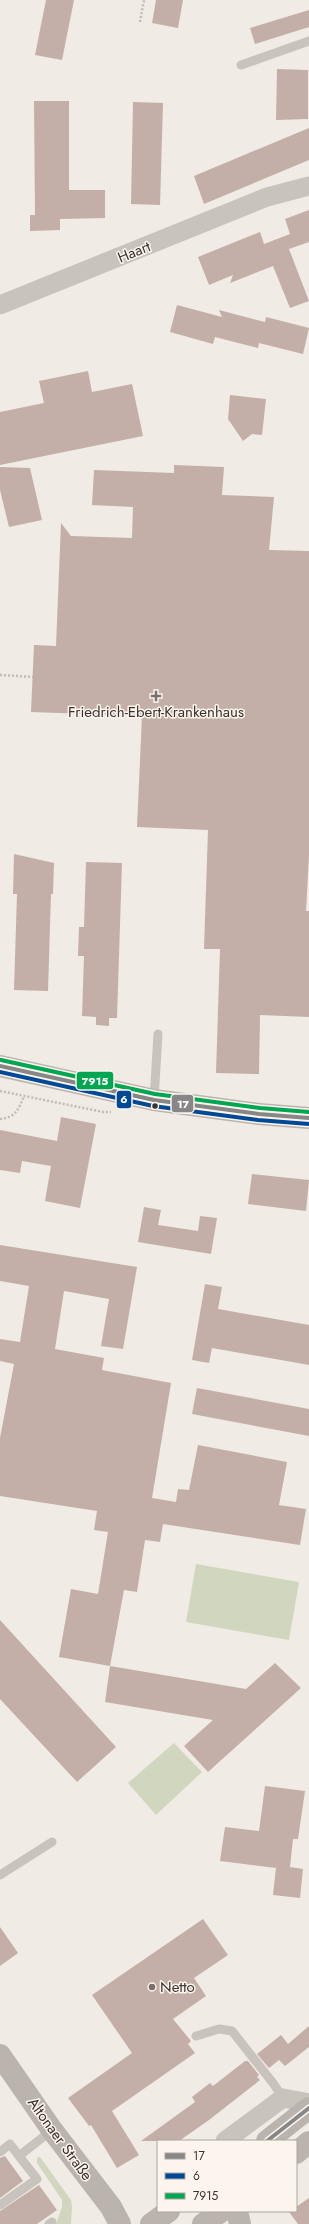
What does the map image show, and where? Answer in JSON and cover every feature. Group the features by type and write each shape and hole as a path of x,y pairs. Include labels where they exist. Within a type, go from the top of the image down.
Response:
{"main road":[{"path":"0,1066 154,1100 260,1114 309,1118"},
{"name":"Altonaer Straße","path":"0,2055 52,2130 111,2208 120,2224"},
{"path":"268,2140 309,2108"},
{"path":"297,2152 309,2142"},
{"path":"151,2224 168,2212"},
{"path":"203,2224 221,2212"},
{"path":"237,2212 240,2224"}],"street":[{"name":"Haart","path":"267,197 309,172"},
{"name":"Haart","path":"0,305 267,197 309,186"},
{"path":"226,2140 283,2098 309,2103"}],"lane":[{"path":"241,65 309,41"},
{"path":"154,1100 158,1034"},
{"path":"0,1875 52,1842"},
{"path":"196,2036 219,2029 232,2031 283,2098"},
{"path":"19,2156 52,2130"},
{"path":"0,2152 10,2144 37,2180 0,2205"}],"path":[{"path":"140,22 144,0"},
{"path":"0,675 33,677"},
{"path":"0,1091 103,1112 114,1111"},
{"path":"0,1119 8,1119 19,1110 24,1096"}],"green space":[{"path":"196,1564 299,1582 289,1640 186,1622"},
{"path":"174,1743 202,1772 156,1815 128,1783"},
{"path":"40,2157 71,2200 71,2224 56,2224 62,2207 62,2200 37,2163 37,2158"}],"building":[{"path":"46,0 74,0 62,60 35,55"},
{"path":"156,0 183,0 178,28 152,23"},
{"path":"309,10 309,27 255,44 250,28"},
{"path":"277,69 308,70 308,119 276,120"},
{"path":"34,101 69,101 69,190 105,190 105,218 60,219 60,230 30,231 30,215 35,215"},
{"path":"133,102 163,103 160,205 131,204"},
{"path":"309,128 309,160 204,204 194,176"},
{"path":"309,210 309,242 289,249 309,301 290,308 273,266 230,283 233,275 209,285 198,257 260,232 264,244 290,234 285,219"},
{"path":"177,305 222,317 219,310 265,322 266,317 309,328 303,354 259,343 258,348 215,337 213,344 170,332"},
{"path":"88,371 92,392 132,384 143,436 0,465 0,412 44,403 39,381"},
{"path":"230,395 266,399 262,435 252,434 243,441 228,419"},
{"path":"174,465 224,467 222,495 274,497 269,550 309,551 309,855 306,911 309,911 309,1017 260,1015 259,1074 216,1073 220,949 204,949 208,830 137,827 142,716 31,712 34,645 56,646 61,523 71,536 132,538 133,507 92,505 94,470 174,473"},
{"path":"0,467 30,468 42,520 9,527 0,490"},
{"path":"14,854 54,863 53,894 51,894 48,991 14,990 17,894 13,894"},
{"path":"86,862 122,863 117,1018 109,1018 109,1026 96,1025 96,1017 82,1016 84,956 78,956 79,927 84,927"},
{"path":"61,1117 96,1124 80,1208 45,1201 51,1166 22,1161 20,1173 0,1170 0,1130 57,1141"},
{"path":"252,1174 309,1180 306,1211 248,1204"},
{"path":"144,1207 161,1210 158,1225 198,1231 200,1216 217,1218 211,1254 138,1242"},
{"path":"0,1245 137,1267 123,1349 101,1346 109,1299 64,1291 55,1349 104,1358 102,1370 171,1383 152,1498 176,1502 178,1489 189,1490 198,1445 287,1462 279,1505 306,1509 300,1545 163,1524 160,1542 145,1540 137,1592 124,1590 110,1666 59,1657 71,1589 98,1594 108,1532 94,1530 97,1511 0,1496 0,1438 14,1364 0,1361 0,1339 20,1342 29,1286 0,1281"},
{"path":"205,1284 222,1287 218,1309 309,1325 309,1365 212,1348 209,1363 192,1360"},
{"path":"197,1388 309,1409 309,1436 192,1414"},
{"path":"0,1620 116,1747 77,1782 0,1699"},
{"path":"275,1663 301,1688 208,1772 184,1746 213,1720 105,1702 110,1666 246,1689"},
{"path":"265,1786 305,1791 298,1839 293,1839 290,1867 303,1869 300,1898 273,1895 276,1868 220,1861 225,1827 259,1831"},
{"path":"203,1919 228,1955 194,1978 206,1996 173,2019 191,2041 188,2044 195,2053 112,2111 139,2155 117,2168 91,2125 89,2126 68,2098 132,2053 92,1995"},
{"path":"0,1927 18,1953 0,1966"},
{"path":"309,2026 309,2047 285,2066 279,2060 269,2068 257,2054 281,2035 288,2044"},
{"path":"245,2061 248,2061 259,2075 257,2077 260,2080 209,2120 180,2140 141,2141 195,2102 192,2097 210,2083 213,2086"},
{"path":"5,2156 23,2181 0,2198 0,2158"},
{"path":"39,2185 57,2210 37,2224 0,2224 0,2211"},
{"path":"309,2198 309,2224 298,2224 289,2212 297,2212 297,2206"}],"transit line":[{"name":"7915","path":"1,1060 155,1094 260,1108 309,1112"},
{"name":"17","path":"0,1066 154,1100 259,1114 309,1118"},
{"name":"6","path":"0,1072 153,1106 258,1120 309,1124"},
{"name":"17","path":"268,2140 309,2108"}],"place":[{"name":"Friedrich-Ebert-Krankenhaus","path":"156,696"},
{"name":"Netto","path":"152,1987"}]}
